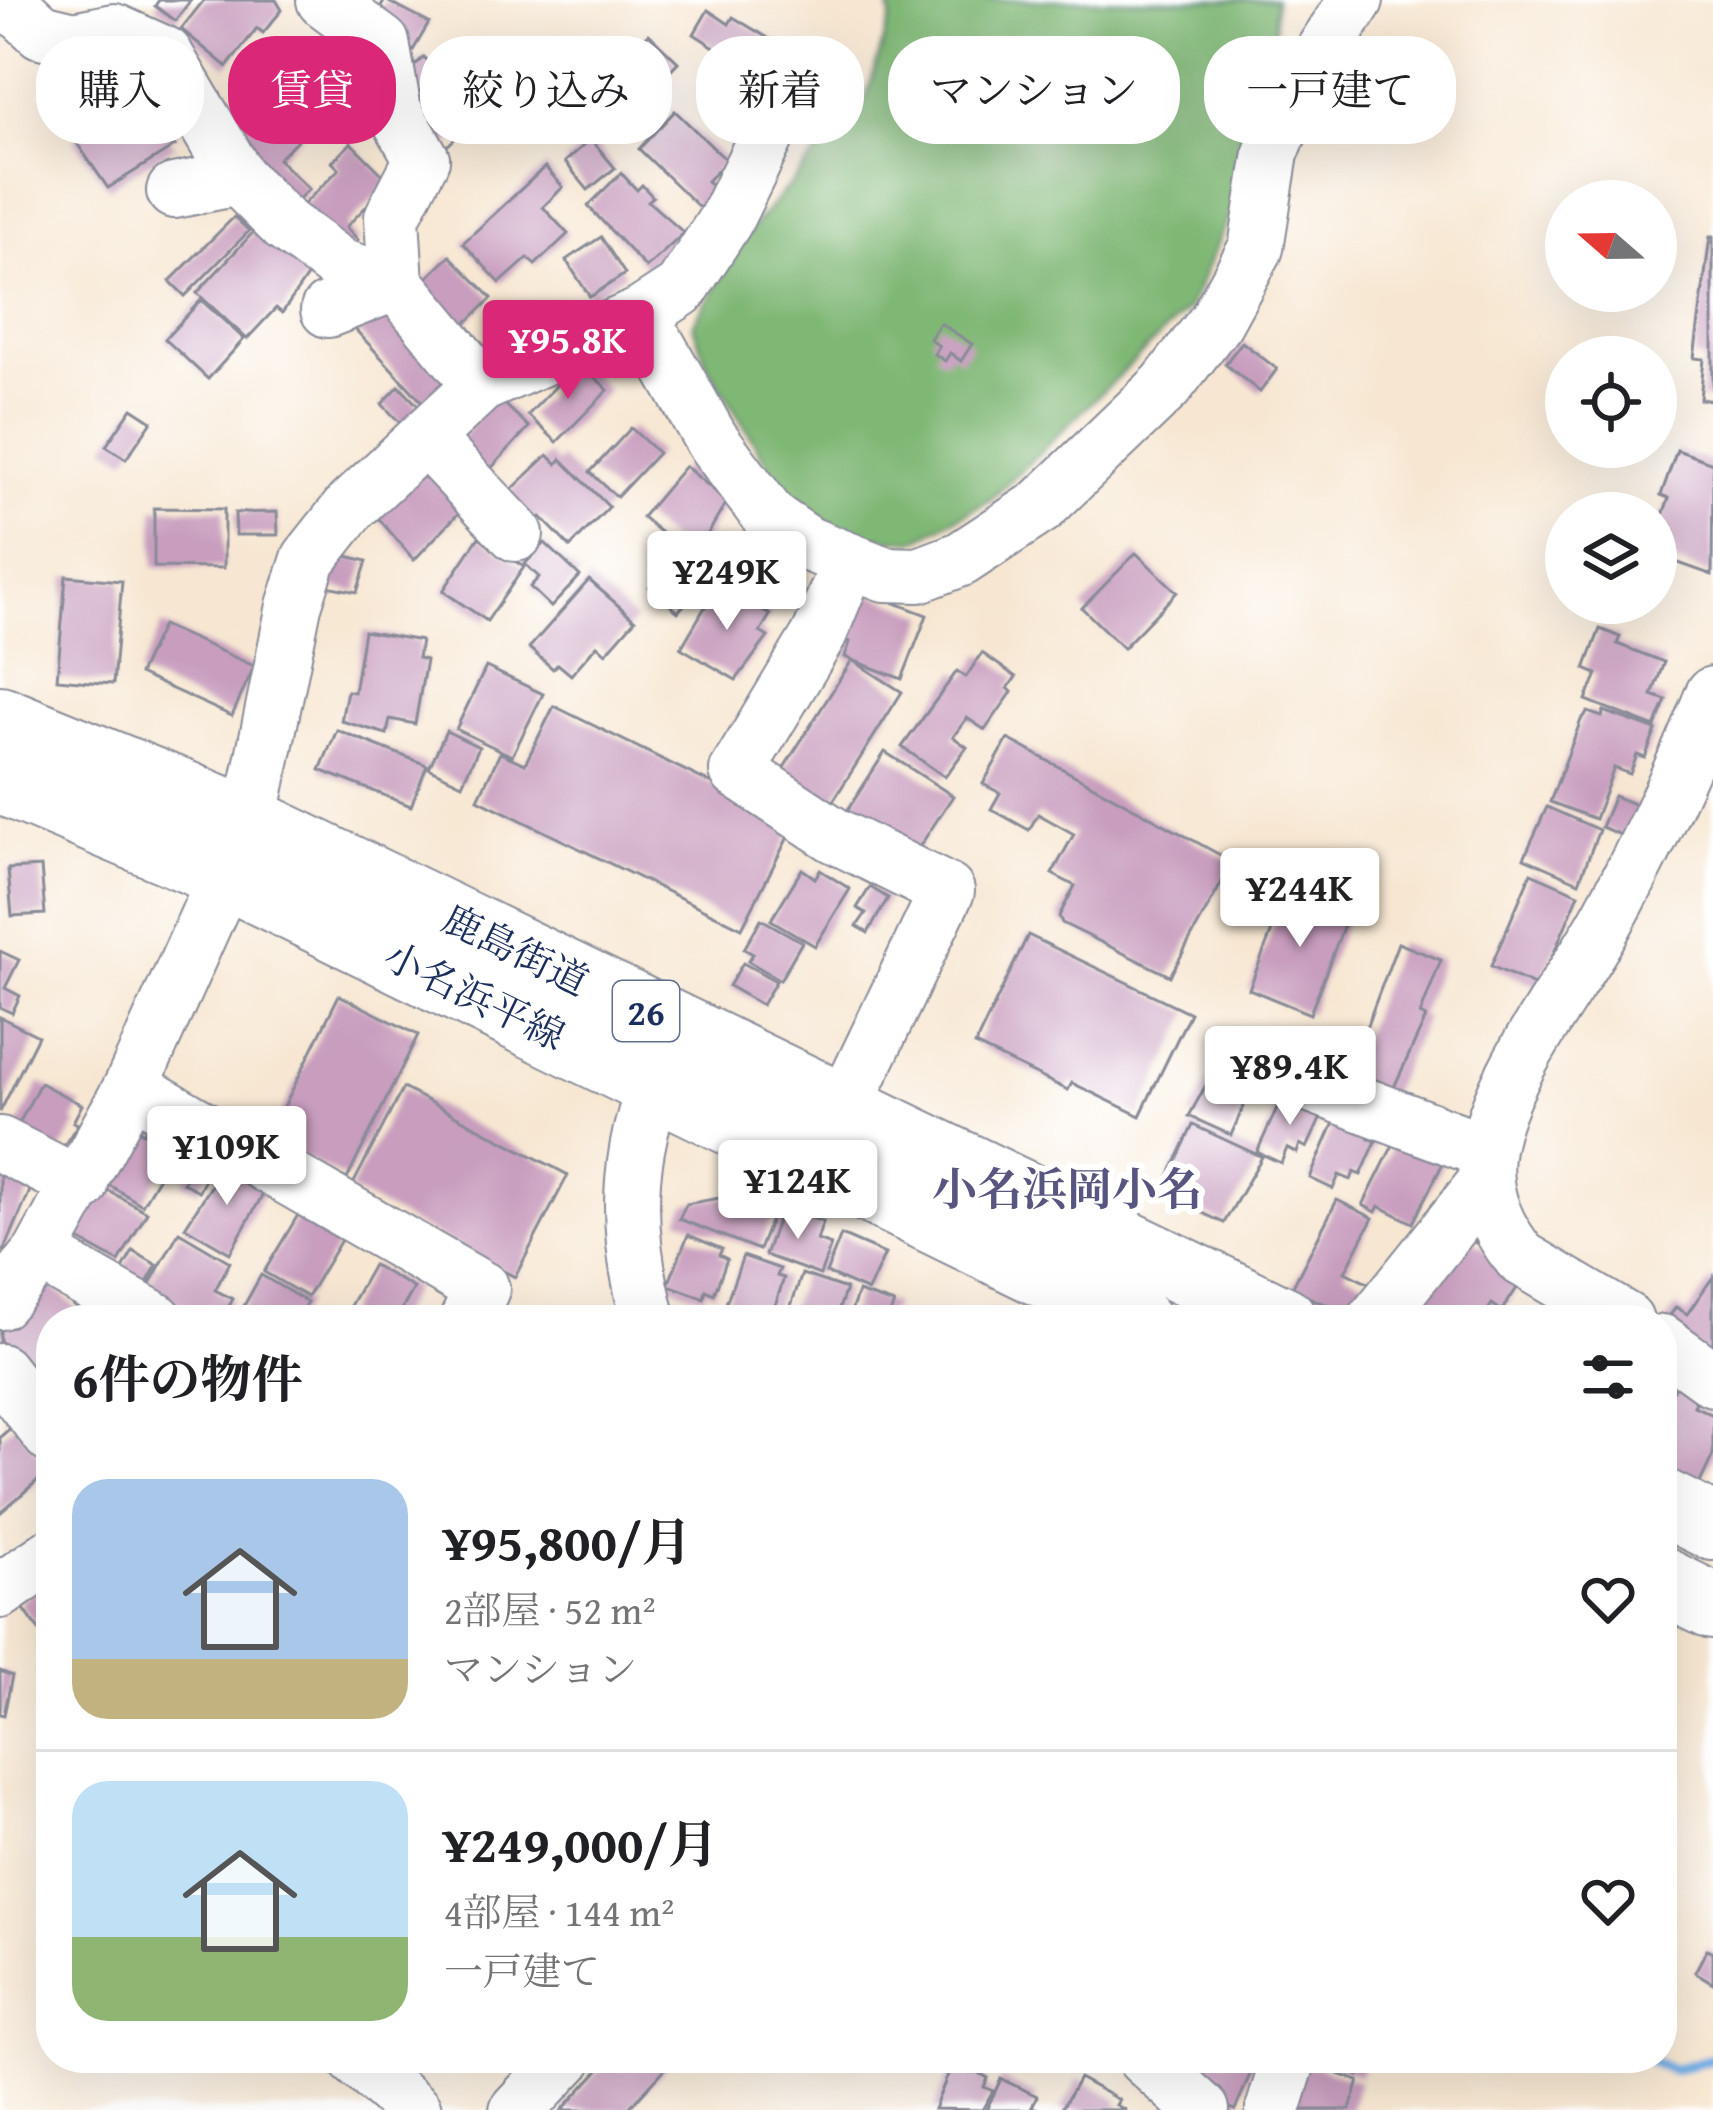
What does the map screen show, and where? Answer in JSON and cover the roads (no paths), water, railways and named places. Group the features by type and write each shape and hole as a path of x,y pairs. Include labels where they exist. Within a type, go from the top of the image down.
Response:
{"main road":[{"name":"鹿島街道","path":"0,719 239,849 667,1054 845,1105 1253,1305"},
{"name":"26","path":"0,780 239,849"},
{"name":"26","path":"667,1054 1110,1305"},
{"path":"1677,1509 1713,1527"},
{"path":"1677,1588 1713,1606"}],"street":[{"path":"8,0 41,31 74,39 114,31 165,54 238,178 285,224 342,267 396,284 481,385"},
{"path":"324,0 382,43 394,110 422,159 392,217 396,284"},
{"path":"641,315 744,490 770,518 849,562 885,574 919,575 962,559 1040,507 1166,386 1241,283 1256,248 1271,153 1296,92 1356,0"},
{"path":"0,1302 40,1254 81,1185 239,849 309,559 351,506 481,385 641,315 681,289 725,221 763,144"},
{"path":"175,190 238,178"},
{"path":"328,310 396,284"},
{"path":"427,440 516,534"},
{"path":"845,1105 946,891 834,835 736,771 819,634 849,562"},
{"path":"1386,1305 1486,1167 1504,1094 1609,917 1713,694"},
{"path":"646,1305 629,1208 639,1119 667,1054"},
{"path":"1312,1085 1486,1167"},
{"path":"131,1087 482,1289 474,1305"},
{"path":"0,1144 81,1185"},
{"path":"1486,1167 1502,1234 1521,1258 1601,1305"},
{"path":"40,1254 130,1305"},
{"path":"1677,1353 1713,1378"},
{"path":"0,1371 36,1417"},
{"path":"0,1591 36,1566"},
{"path":"372,2073 414,2110"},
{"path":"517,2110 552,2073"},
{"path":"1161,2073 1202,2110"},
{"path":"1273,2110 1284,2073"}],"waterway":[{"path":"1677,2069 1713,2058"}],"district":[{"name":"小名浜岡小名","path":"1067,1188"}]}
